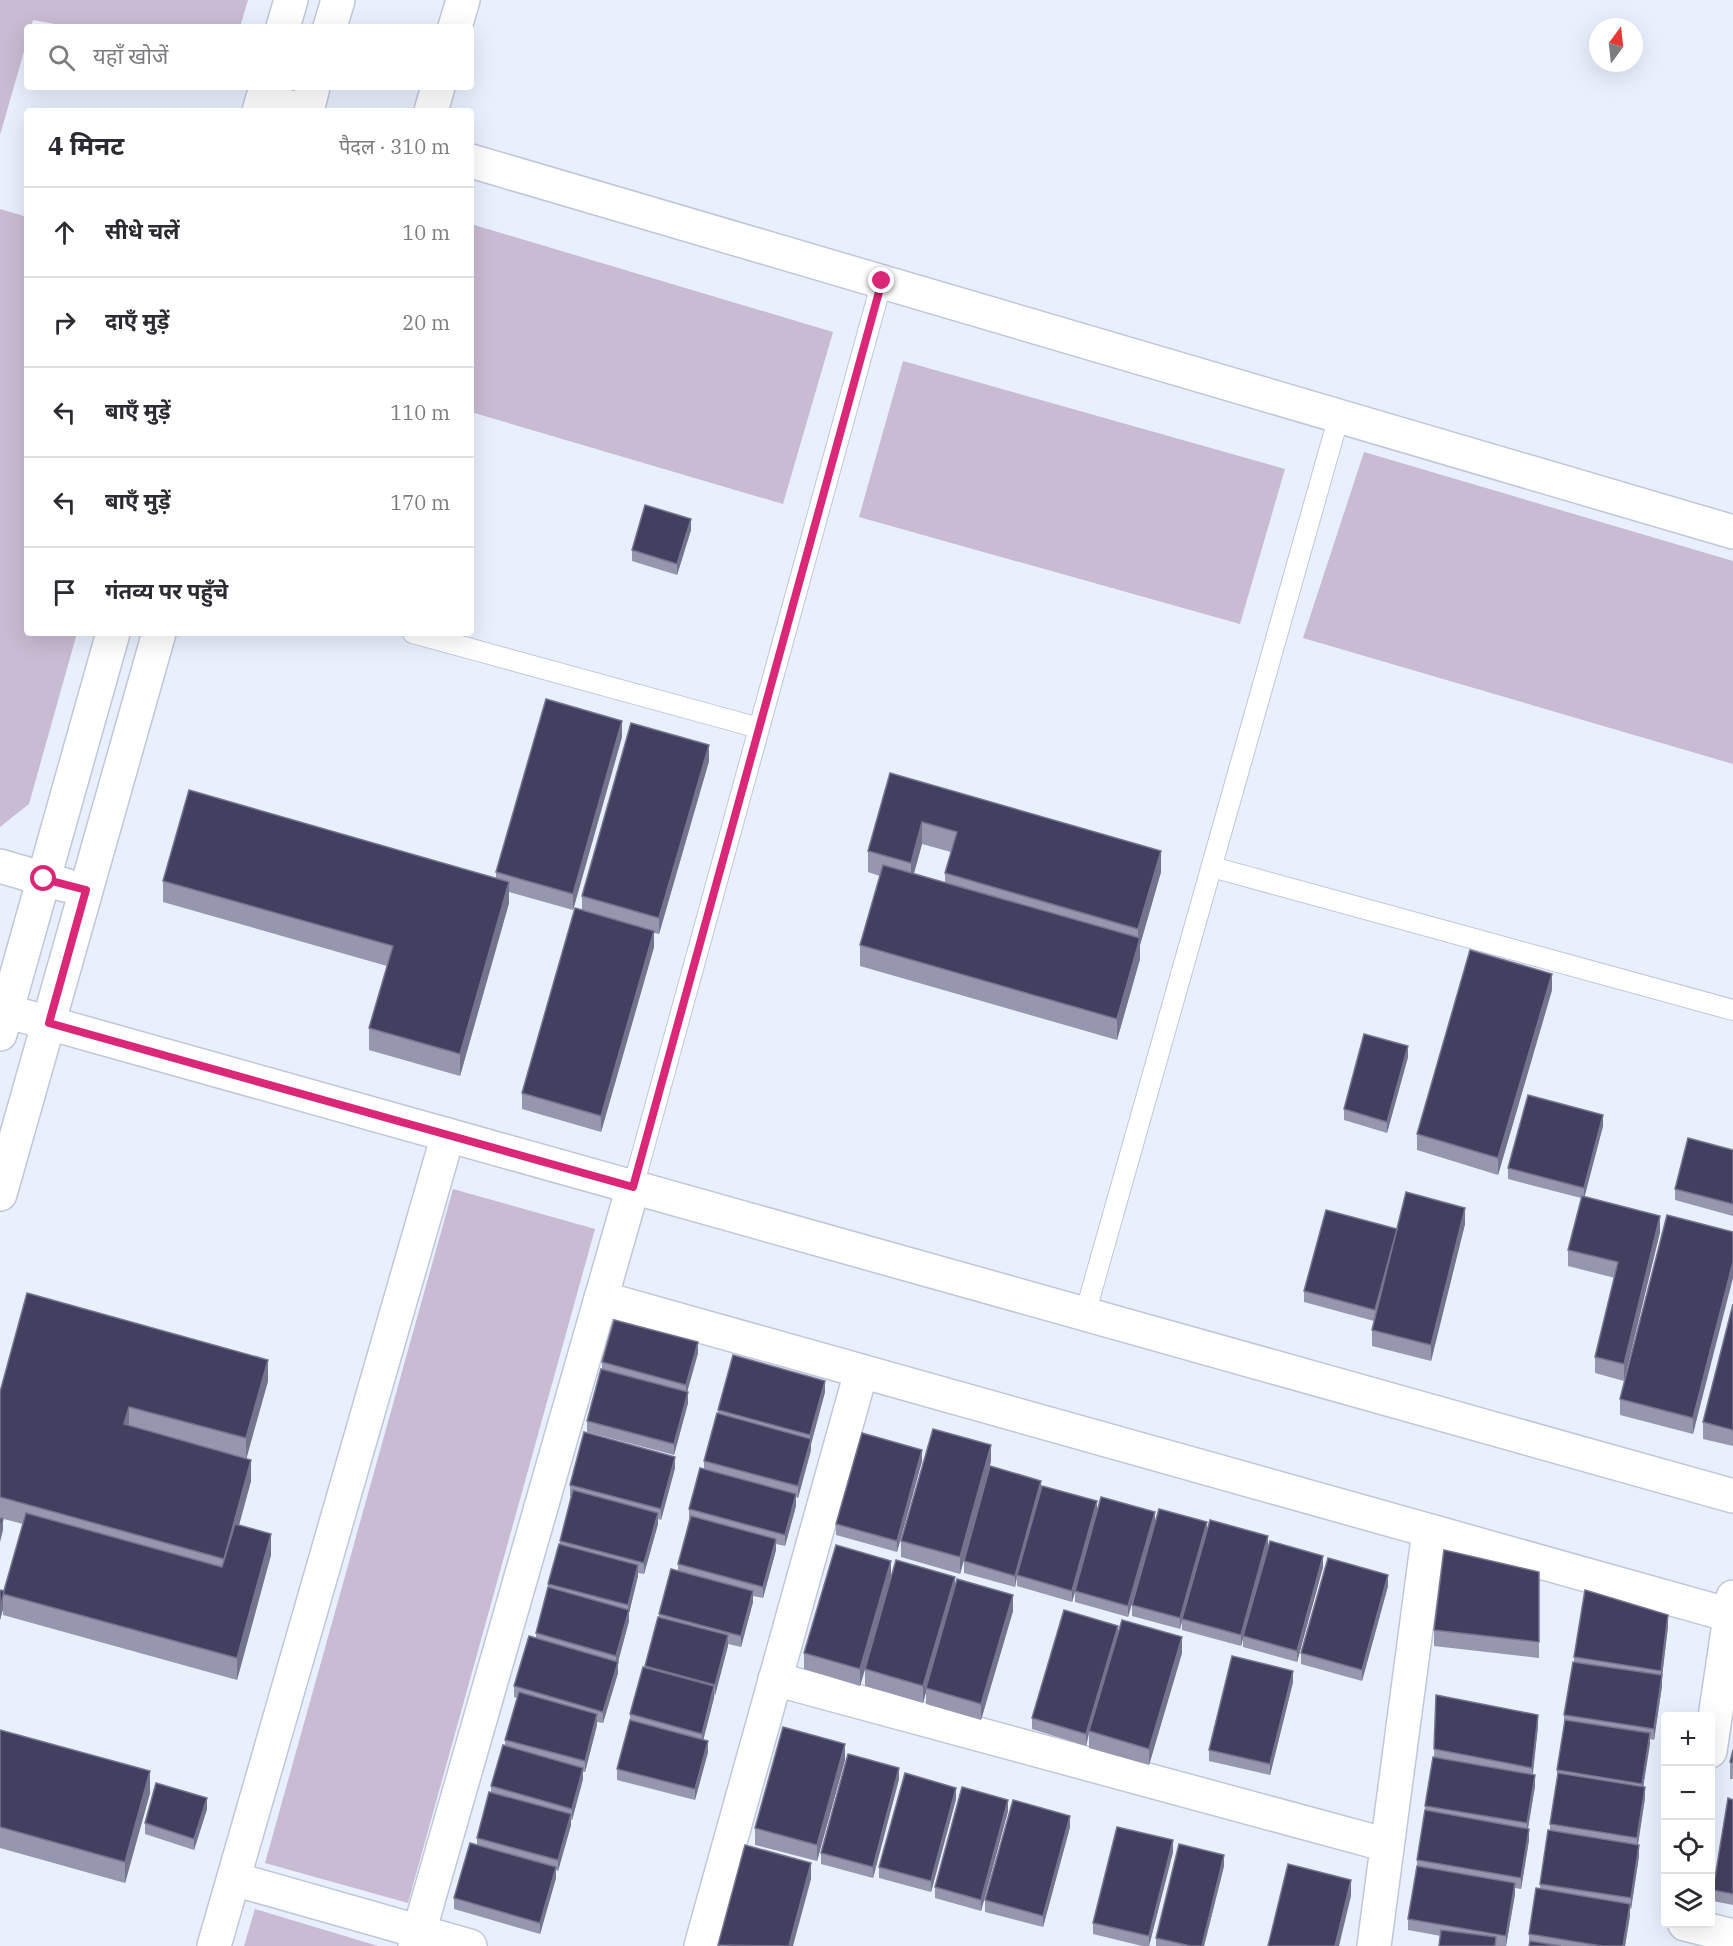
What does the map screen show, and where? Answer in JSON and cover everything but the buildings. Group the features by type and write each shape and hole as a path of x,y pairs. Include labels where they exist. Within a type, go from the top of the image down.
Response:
{"street":[{"path":"284,24 291,0"},
{"path":"331,24 338,0"},
{"path":"456,24 463,0"},
{"path":"306,108 313,90"},
{"path":"432,108 437,90"},
{"path":"263,99 294,108"},
{"path":"474,162 1733,532"},
{"path":"111,636 3,1023 49,1023 1733,1496"},
{"path":"0,1194 158,636"},
{"path":"0,866 86,890"},
{"path":"214,1946 448,1135"},
{"path":"417,1939 633,1187"},
{"path":"601,1298 1429,1531 1732,1610 1715,1718"},
{"path":"701,1946 861,1372"},
{"path":"1374,1946 1429,1531"},
{"path":"775,1679 1387,1845"},
{"path":"234,1879 417,1939 470,1946"},
{"path":"1682,1946 1684,1928"},
{"path":"1701,1928 1733,1936"}],"lane":[{"path":"633,1187 882,281"},
{"path":"1085,1314 1339,416"},
{"path":"424,636 759,728"},
{"path":"1212,867 1733,1010"}],"shaded area":[{"path":"0,0 248,0 241,24 55,24 33,20 32,24 24,24 24,51 0,135"},
{"path":"0,209 24,216 24,636 76,636 29,804 0,827"},
{"path":"474,225 833,332 783,504 474,413"},
{"path":"903,361 1285,469 1240,624 859,517"},
{"path":"1364,452 1733,561 1733,764 1303,638"},
{"path":"453,1189 595,1229 408,1903 265,1863"},
{"path":"255,1909 378,1946 244,1946"}],"route":[{"path":"44,879 86,890 49,1023 633,1187 882,281"}]}
